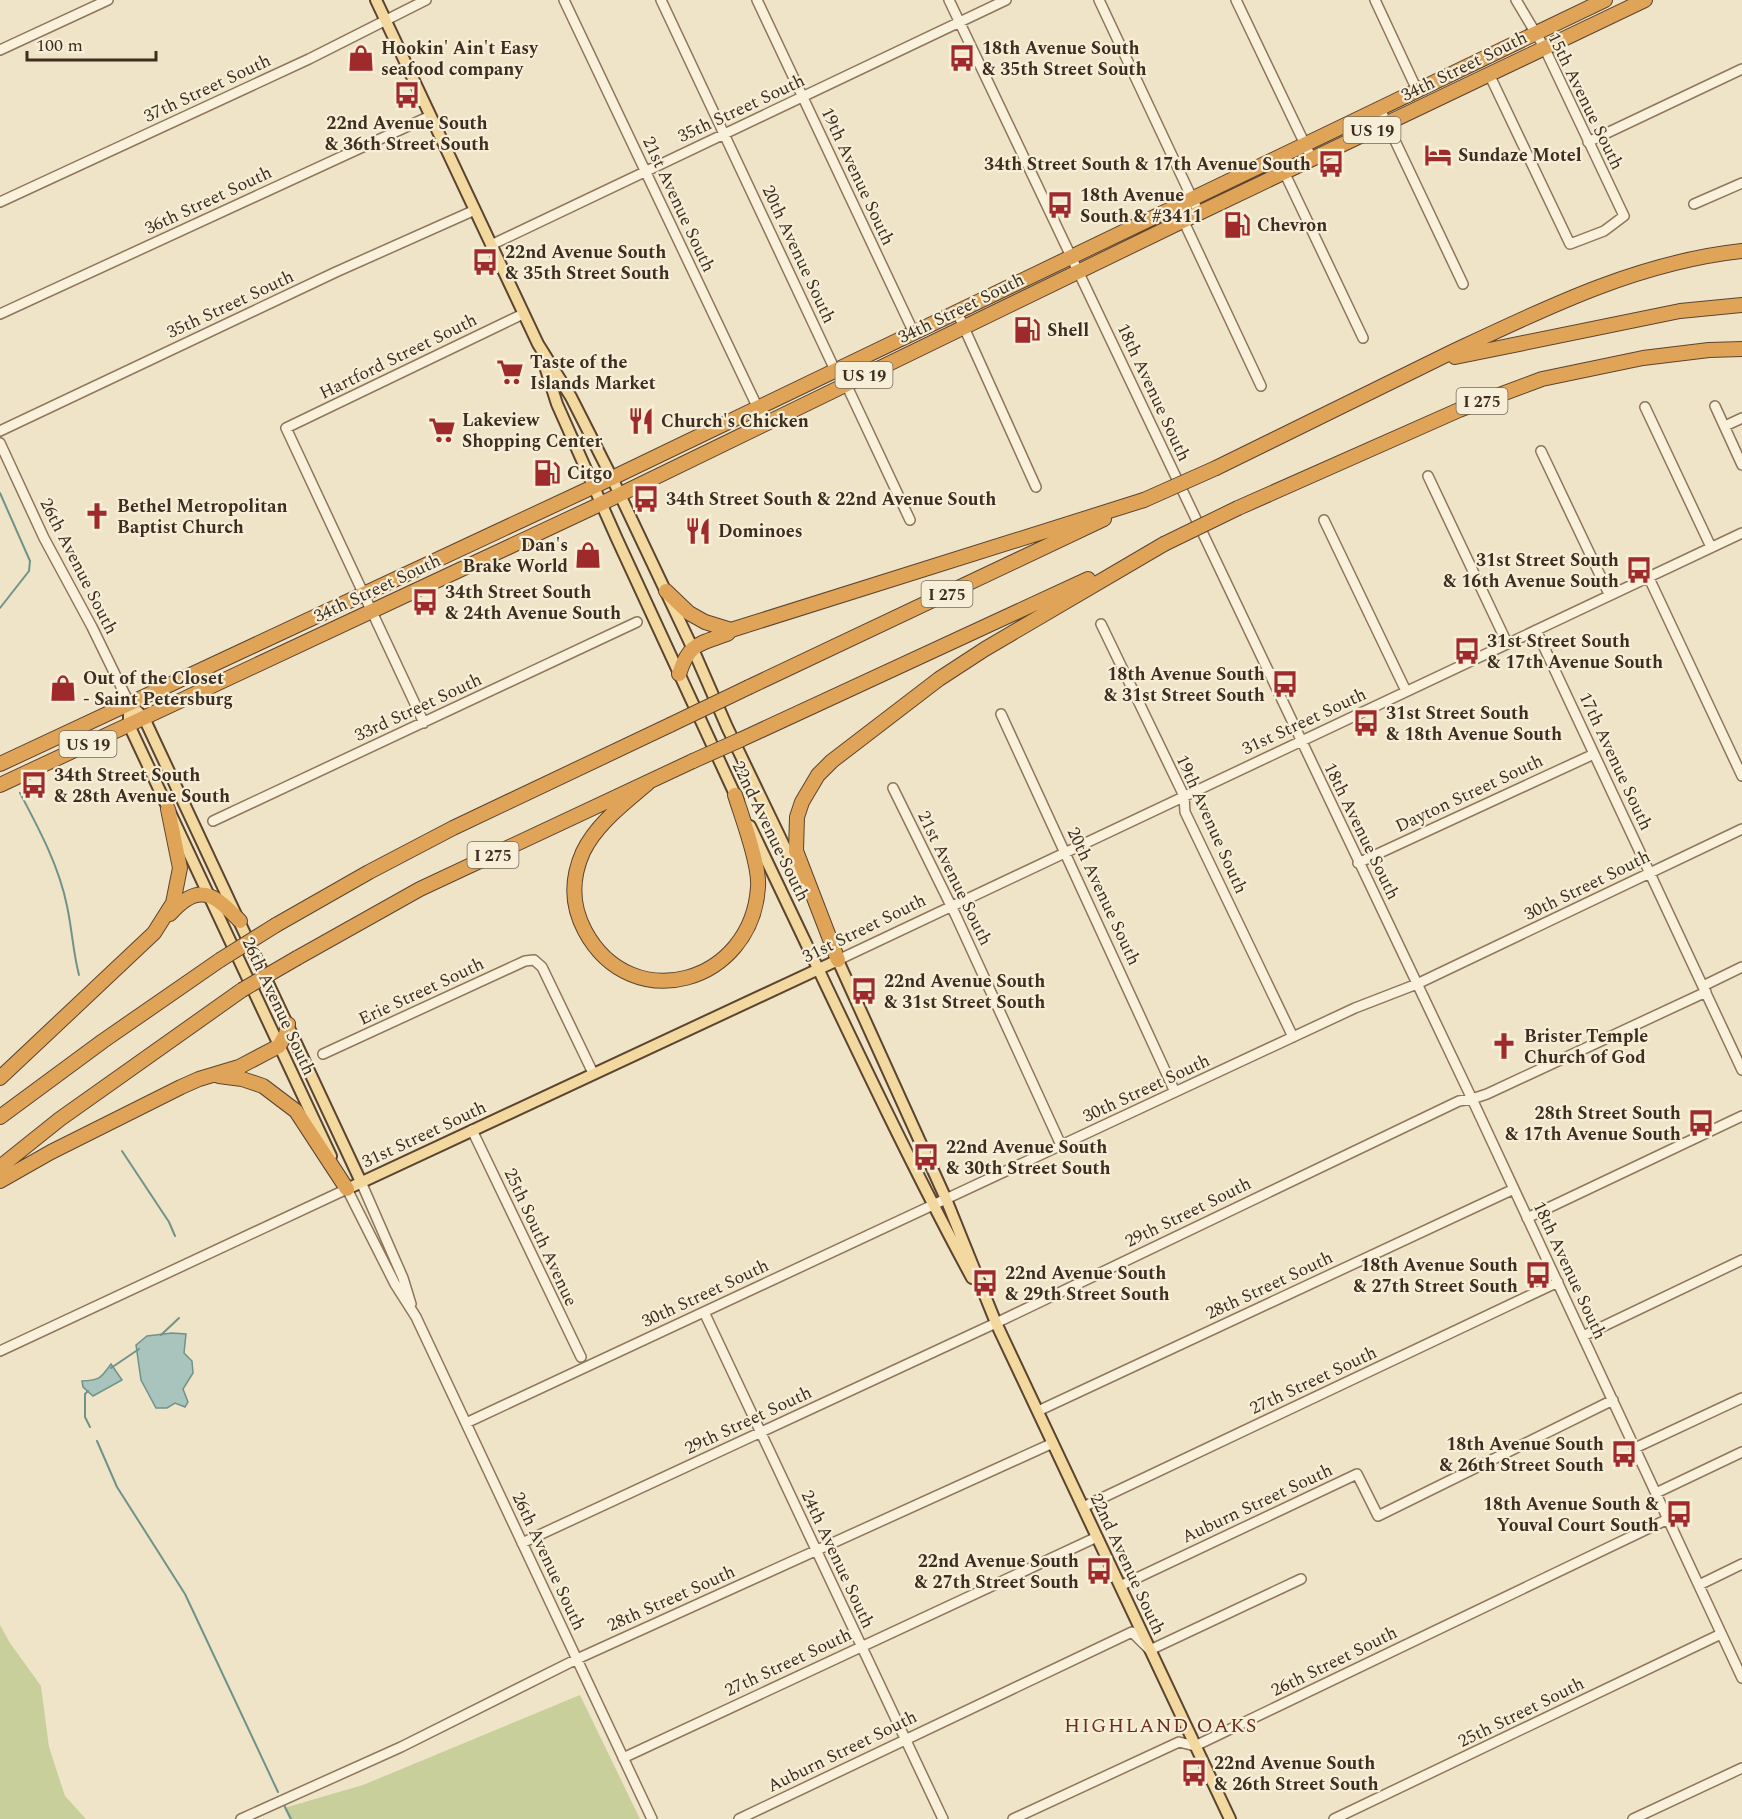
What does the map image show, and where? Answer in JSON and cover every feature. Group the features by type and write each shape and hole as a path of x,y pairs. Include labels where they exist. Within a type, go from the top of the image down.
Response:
{"highway":[{"name":"34th Street South","path":"0,764 612,478 1605,0"},
{"name":"34th Street South","path":"0,785 620,494 1645,0"},
{"name":"I 275","path":"0,1117 103,1041 220,960 369,872 453,828 1216,468 1434,361 1574,296 1671,265 1742,252"},
{"path":"1434,361 1680,311 1742,305"},
{"name":"I 275","path":"0,1167 69,1113 242,990 420,889 1238,508 1459,410 1542,379 1643,358 1709,350 1742,349"},
{"path":"680,674 684,660 692,647 727,634 731,630 1144,500"},
{"path":"838,960 796,851 797,817 808,789 818,775 839,756 939,679 1011,633 1164,544"},
{"path":"666,591 688,614 731,630"},
{"path":"648,783 606,819 584,850 576,870 574,903 589,938 598,952 613,966 629,974 661,981 693,977 710,968 732,952 743,939 751,922 759,886 757,870 735,795"},
{"path":"154,933 173,903 180,868 168,809"},
{"path":"0,1078 154,933 181,902 195,894 209,894 240,921"},
{"path":"0,1181 51,1152 199,1079 238,1067 279,1046 286,1034 288,1024"},
{"path":"199,1079 221,1076 243,1079 263,1086 278,1096 296,1111 347,1189"}],"main road":[{"name":"22nd Avenue South","path":"376,0 538,344 571,397 666,591 727,728 838,960 946,1199 996,1323"},
{"name":"22nd Avenue South","path":"538,344 557,404 735,795 932,1206 996,1323 1230,1819"},
{"name":"26th Avenue South","path":"129,703 144,718 361,1182"},
{"name":"26th Avenue South","path":"129,703 129,725 347,1189"},
{"name":"31st Street South","path":"347,1189 838,960"}],"street":[{"path":"0,50 108,0"},
{"name":"37th Street South","path":"0,202 300,63 426,0"},
{"name":"21st Avenue South","path":"564,0 765,423"},
{"name":"20th Avenue South","path":"661,0 836,370 846,384 910,520"},
{"name":"19th Avenue South","path":"757,0 914,333"},
{"name":"18th Avenue South","path":"949,0 1472,1099 1742,1678"},
{"name":"35th Street South","path":"491,245 1006,0"},
{"path":"1099,0 1199,213"},
{"path":"1236,0 1311,159"},
{"path":"1375,0 1417,90"},
{"name":"15th Avenue South","path":"1489,74 1570,244 1604,231 1624,216 1544,47 1516,0"},
{"path":"1588,142 1742,69"},
{"path":"1380,107 1463,284"},
{"name":"36th Street South","path":"0,314 430,116"},
{"path":"1277,157 1363,338"},
{"path":"1694,204 1742,183"},
{"path":"1176,205 1261,386"},
{"name":"35th Street South","path":"0,431 336,272 475,210"},
{"path":"957,312 1036,487"},
{"name":"Hartford Street South","path":"364,593 286,428 524,314"},
{"path":"1715,406 1742,465"},
{"path":"1645,407 1712,547"},
{"path":"1725,426 1742,418"},
{"name":"26th Avenue South","path":"0,443 44,538 92,627 129,703"},
{"path":"1541,451 1609,594"},
{"path":"1428,476 1507,643"},
{"path":"1324,520 1406,691"},
{"name":"31st Street South","path":"838,960 950,905 1742,533"},
{"path":"1648,576 1742,776"},
{"path":"364,593 424,723"},
{"name":"33rd Street South","path":"213,821 637,622"},
{"name":"19th Avenue South","path":"1101,624 1184,796 1185,812 1293,1037"},
{"name":"17th Avenue South","path":"1536,630 1742,1070"},
{"name":"20th Avenue South","path":"1001,714 1175,1092"},
{"name":"Dayton Street South","path":"1358,863 1594,754"},
{"name":"21st Avenue South","path":"893,788 1061,1145"},
{"name":"30th Street South","path":"466,1423 1355,1008 1417,984 1742,829"},
{"name":"Erie Street South","path":"323,1054 525,961 534,960 542,967 593,1073"},
{"name":"29th Street South","path":"522,1543 996,1323 1459,1101 1472,1099 1497,1089 1704,989 1742,967"},
{"path":"1527,1218 1742,1116"},
{"name":"25th South Avenue","path":"472,1130 580,1358"},
{"name":"26th Avenue South","path":"361,1182 403,1278 416,1317 652,1819"},
{"name":"31st Street South","path":"0,1351 347,1189"},
{"name":"26th Avenue South","path":"347,1189 395,1284 416,1317"},
{"name":"28th Street South","path":"1038,1411 1514,1189"},
{"path":"1583,1336 1742,1260"},
{"name":"27th Street South","path":"1083,1507 1557,1282"},
{"name":"24th Avenue South","path":"704,1312 943,1819"},
{"path":"1635,1448 1742,1398"},
{"name":"Auburn Street South","path":"1120,1586 1357,1474 1378,1516 1613,1400"},
{"name":"28th Street South","path":"241,1819 401,1747 577,1659 1053,1443"},
{"path":"1656,1493 1742,1452"},
{"name":"26th Street South","path":"1014,1819 1179,1742 1195,1746 1668,1519"},
{"name":"27th Street South","path":"623,1758 1097,1537"},
{"path":"1698,1585 1742,1564"},
{"path":"1150,1650 1301,1579"},
{"name":"Auburn Street South","path":"739,1819 1132,1632 1150,1650"},
{"name":"25th Street South","path":"1334,1819 1721,1634"},
{"path":"1633,1819 1742,1768"}],"green space":[{"path":"0,1625 41,1686 49,1747 65,1796 86,1819 0,1819"},
{"path":"580,1695 640,1819 289,1819 284,1808 363,1785"}],"water":[{"path":"186,1334 184,1353 192,1361 193,1373 183,1389 188,1402 185,1407 175,1403 167,1408 156,1408 141,1380 136,1345 147,1336"},
{"path":"111,1364 122,1380 93,1396 83,1387 82,1381 100,1377"}],"waterway":[{"path":"0,493 30,561 29,571 0,608"},
{"path":"20,793 59,877 67,906 79,975"},
{"path":"122,1151 169,1222 175,1236"},
{"path":"161,1335 179,1318"},
{"path":"111,1368 139,1349"},
{"path":"88,1391 85,1394 85,1417 90,1427"},
{"path":"97,1441 117,1487 185,1594 278,1792"},
{"path":"284,1805 291,1819"}],"place":[{"name":"Hookin' Ain't Easy seafood company","path":"361,58"},
{"name":"18th Avenue South & 35th Street South","path":"962,58"},
{"name":"22nd Avenue South & 36th Street South","path":"407,95"},
{"name":"Sundaze Motel","path":"1438,155"},
{"name":"34th Street South & 17th Avenue South","path":"1331,164"},
{"name":"18th Avenue South & #3411","path":"1060,205"},
{"name":"Chevron","path":"1237,225"},
{"name":"22nd Avenue South & 35th Street South","path":"485,262"},
{"name":"Shell","path":"1027,330"},
{"name":"Taste of the Islands Market","path":"510,372"},
{"name":"Church's Chicken","path":"641,421"},
{"name":"Lakeview Shopping Center","path":"442,430"},
{"name":"Citgo","path":"547,473"},
{"name":"34th Street South & 22nd Avenue South","path":"646,499"},
{"name":"Bethel Metropolitan Baptist Church","path":"97,516"},
{"name":"Dominoes","path":"698,531"},
{"name":"Dan's Brake World","path":"588,555"},
{"name":"31st Street South & 16th Avenue South","path":"1639,570"},
{"name":"34th Street South & 24th Avenue South","path":"425,602"},
{"name":"31st Street South & 17th Avenue South","path":"1467,651"},
{"name":"18th Avenue South & 31st Street South","path":"1285,684"},
{"name":"Out of the Closet - Saint Petersburg","path":"63,688"},
{"name":"31st Street South & 18th Avenue South","path":"1366,723"},
{"name":"34th Street South & 28th Avenue South","path":"34,785"},
{"name":"22nd Avenue South & 31st Street South","path":"864,991"},
{"name":"Brister Temple Church of God","path":"1504,1046"},
{"name":"28th Street South & 17th Avenue South","path":"1701,1123"},
{"name":"22nd Avenue South & 30th Street South","path":"926,1157"},
{"name":"18th Avenue South & 27th Street South","path":"1538,1275"},
{"name":"22nd Avenue South & 29th Street South","path":"985,1283"},
{"name":"18th Avenue South & 26th Street South","path":"1624,1454"},
{"name":"18th Avenue South & Youval Court South","path":"1679,1514"},
{"name":"22nd Avenue South & 27th Street South","path":"1099,1571"},
{"name":"22nd Avenue South & 26th Street South","path":"1194,1773"}],"district":[{"name":"HIGHLAND OAKS","path":"1161,1725"}]}
